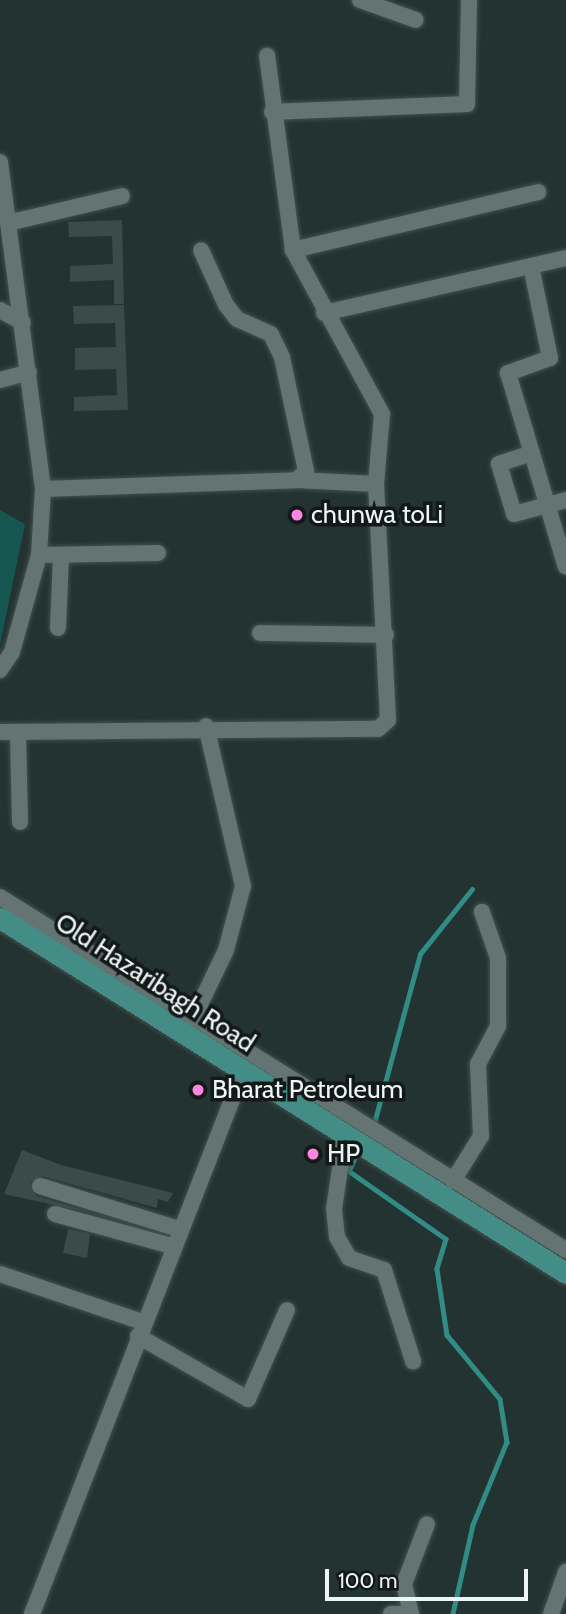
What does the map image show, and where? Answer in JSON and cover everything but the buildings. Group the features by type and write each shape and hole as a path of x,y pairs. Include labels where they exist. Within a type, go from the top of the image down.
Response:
{"main road":[{"name":"Old Hazaribagh Road","path":"0,907 566,1273"},
{"name":"Old Hazaribagh Road","path":"0,918 362,1141 566,1259"}],"street":[{"path":"360,0 416,20"},
{"path":"272,112 461,107 470,95 467,64 469,0"},
{"path":"0,732 206,726 378,729 391,709 376,484 379,402 324,313 293,250 272,112 267,56"},
{"path":"0,162 12,222 43,489 39,555 12,652 0,670"},
{"path":"293,250 538,192"},
{"path":"12,222 122,196"},
{"path":"201,250 226,305 237,319 271,334 282,357 306,471 297,480"},
{"path":"324,313 566,258"},
{"path":"531,266 558,357 508,373 566,567"},
{"path":"0,310 23,323"},
{"path":"0,380 29,372"},
{"path":"532,453 499,464 514,514 566,500"},
{"path":"43,489 297,480 376,484"},
{"path":"39,555 158,553"},
{"path":"58,628 61,555"},
{"path":"260,633 386,635"},
{"path":"193,1019 226,950 243,886 206,726"},
{"path":"18,733 20,822"},
{"path":"0,897 193,1019 362,1141 566,1282"},
{"path":"453,1181 481,1136 478,1063 498,1026 498,958 482,912"},
{"path":"0,929 240,1079 362,1141 453,1181 566,1250"},
{"path":"32,1614 172,1246 240,1079"},
{"path":"362,1141 334,1209 337,1237 349,1258 384,1270 413,1361"},
{"path":"40,1186 179,1229"},
{"path":"55,1214 172,1246"},
{"path":"0,1273 140,1329 248,1399 287,1310"},
{"path":"391,1614 411,1614 404,1584 427,1524"},
{"path":"551,1614 566,1572"}],"shaded area":[{"path":"0,510 25,524 0,645"}],"waterway":[{"path":"373,1127 420,954 472,889"},
{"path":"359,1149 349,1171 446,1239 437,1269 447,1335 500,1399 507,1442 473,1525 453,1614"}],"place":[{"name":"chunwa toLi","path":"297,515"},
{"name":"Bharat Petroleum","path":"198,1090"},
{"name":"HP","path":"313,1154"}]}
